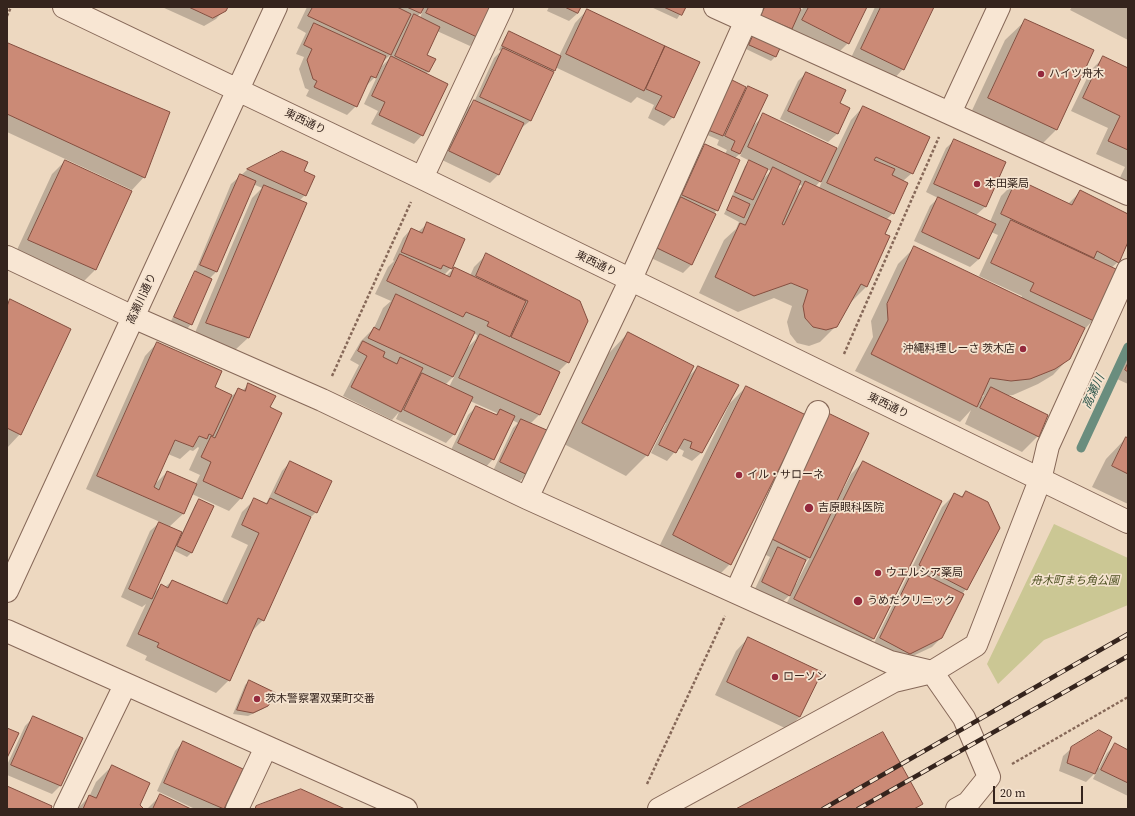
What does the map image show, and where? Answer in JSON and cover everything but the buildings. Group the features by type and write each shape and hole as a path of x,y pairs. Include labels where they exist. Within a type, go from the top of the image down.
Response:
{"street":[{"name":"東西通り","path":"64,7 422,178 630,281 1128,522"},
{"name":"高瀬川通り","path":"7,591 276,7"},
{"path":"422,178 502,7"},
{"path":"715,7 749,14 950,113 1128,194"},
{"path":"950,113 999,7"},
{"path":"527,498 630,281 749,14"},
{"path":"7,257 133,317 322,400 527,498 890,662 932,672 964,718 989,777 984,809"},
{"path":"659,809 894,681 932,672 976,645 1040,480 1048,446 1126,279"},
{"path":"736,592 818,412"},
{"path":"7,631 125,685 406,809"},
{"path":"65,809 125,685"},
{"path":"237,809 266,747"},
{"path":"957,809 968,803 989,777"}],"path":[{"path":"7,16 11,7"},
{"path":"844,355 950,113"},
{"path":"322,400 422,178"},
{"path":"645,788 736,592"},
{"path":"989,777 1128,697"}],"green space":[{"name":"舟木町まち角公園","path":"1054,524 1128,558 1128,605 1044,640 998,684 987,664"}],"waterway":[{"name":"高瀬川","path":"1081,448 1128,347"}],"railway":[{"path":"823,809 1128,634"},
{"path":"858,809 1128,656"}],"place":[{"name":"ハイツ舟木","path":"1041,74"},
{"name":"本田薬局","path":"977,184"},
{"name":"沖縄料理しーさ 茨木店","path":"1023,349"},
{"name":"イル・サローネ","path":"739,475"},
{"name":"吉原眼科医院","path":"809,508"},
{"name":"ウエルシア薬局","path":"878,573"},
{"name":"うめだクリニック","path":"858,601"},
{"name":"ローソン","path":"775,677"},
{"name":"茨木警察署双葉町交番","path":"257,699"}]}
